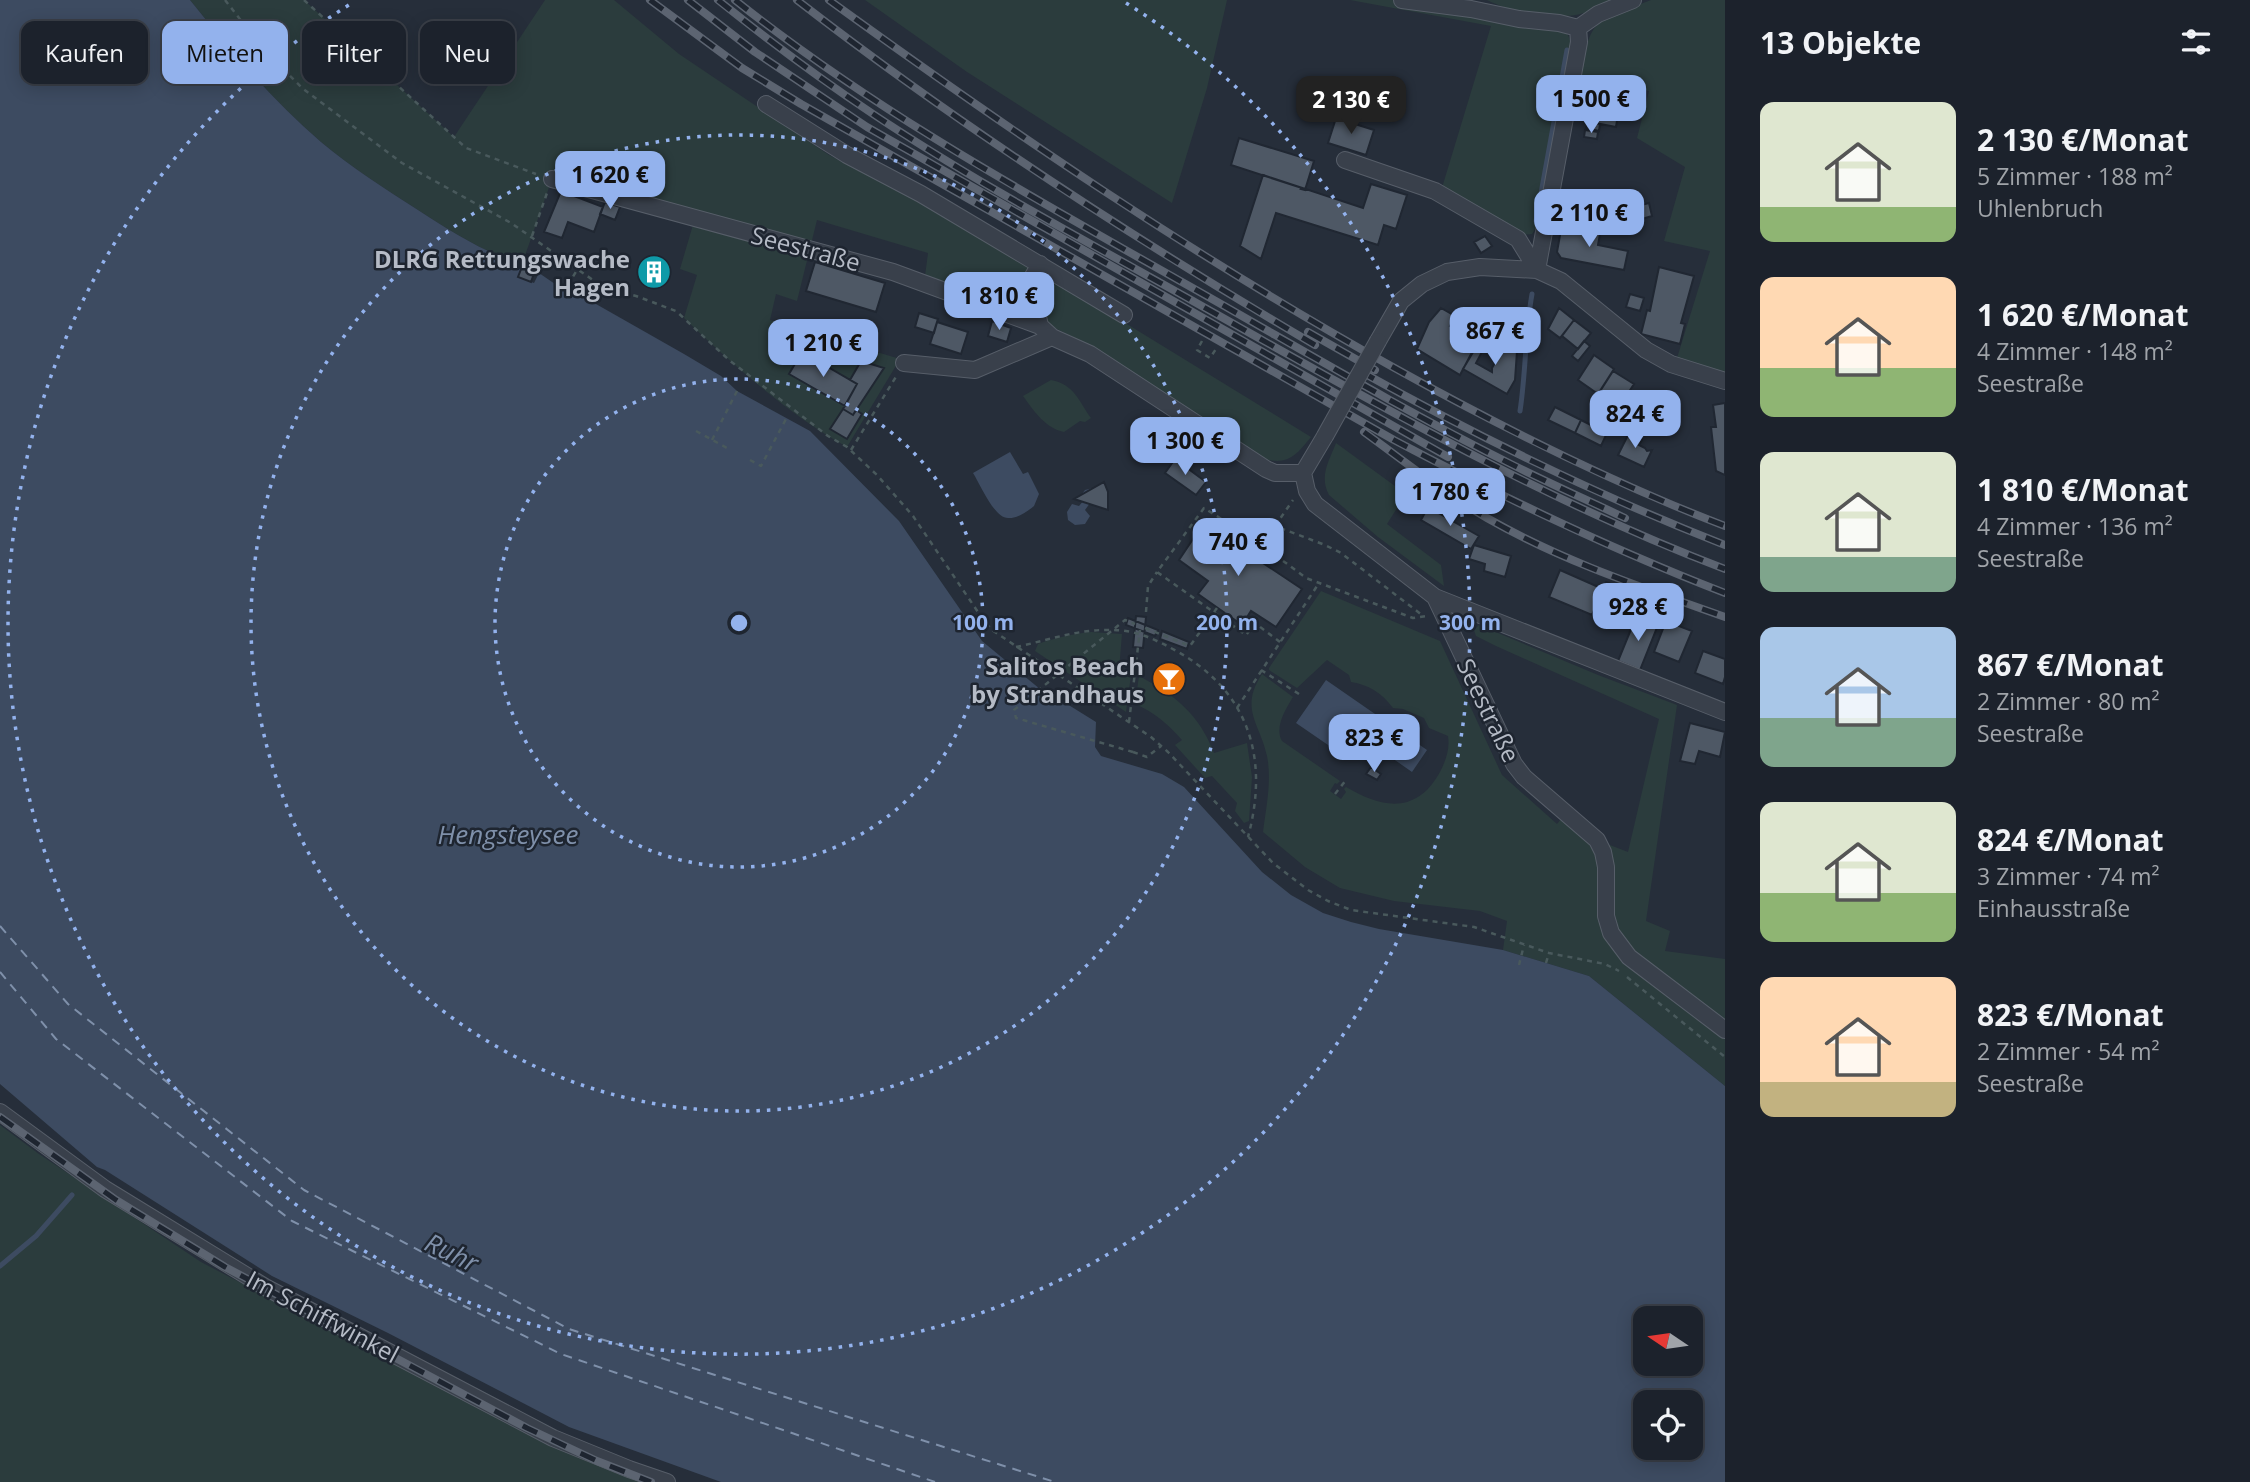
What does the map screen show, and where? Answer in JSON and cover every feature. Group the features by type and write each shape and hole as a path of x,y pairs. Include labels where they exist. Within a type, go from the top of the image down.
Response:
{"street":[{"path":"1402,0 1468,5 1519,19 1578,28 1598,14 1633,0"},
{"path":"1537,270 1579,42 1578,28"},
{"path":"766,104 846,155 921,194 1124,315"},
{"path":"1345,160 1435,191 1518,239 1537,270"},
{"name":"Seestraße","path":"552,179 893,272 1046,332 1090,354 1266,469 1275,473 1303,472 1307,491 1315,504 1435,597 1725,712"},
{"path":"904,363 975,370 1046,332 1026,288 1040,264"},
{"path":"1303,472 1401,301 1422,284 1447,272 1480,267 1537,270 1561,281 1646,350 1671,364 1725,381"},
{"name":"Seestraße","path":"1435,597 1514,764 1524,777 1597,840 1603,852 1607,883 1605,916 1611,933 1629,957 1725,1030"},
{"name":"Im Schiffwinkel","path":"0,1112 105,1189 265,1287 554,1438 667,1482"}],"path":[{"path":"225,0 261,46 293,79 402,163 511,223 603,287 676,311 729,360 850,450 877,475 913,516 992,630 1161,746 1273,863 1292,879 1328,901 1351,910 1474,928 1549,953 1605,964 1619,971 1725,1057"},
{"path":"304,0 466,149 552,179 532,238"},
{"path":"568,285 577,270"},
{"path":"1202,341 1197,350 1210,358 1216,349"},
{"path":"850,450 904,363"},
{"path":"712,440 737,391"},
{"path":"750,460 761,466 786,419"},
{"path":"696,431 727,448"},
{"path":"1257,548 1291,502"},
{"path":"1146,611 1148,586 1204,508 1255,540 1306,578 1413,618 1444,615"},
{"path":"1273,527 1316,541 1341,553 1424,617"},
{"path":"1157,572 1246,635 1255,623 1280,642"},
{"path":"1237,708 1319,583"},
{"path":"1145,628 1190,646 1217,608"},
{"path":"1135,624 1125,620 1014,710 1016,718 1147,757 1161,746"},
{"path":"1129,722 1140,630"},
{"path":"1016,646 1079,631 1127,631 1169,646 1216,680 1237,708 1249,731 1256,759 1258,790 1248,837"},
{"path":"1261,670 1299,694"},
{"path":"1335,794 1346,780"},
{"path":"1519,965 1524,943"},
{"path":"1546,963 1549,953"}],"shaded area":[{"path":"190,0 304,0 327,21 302,21 302,84 396,84 454,137 489,84 515,84 515,45 545,0 614,0 679,54 829,155 985,237 1311,437 1290,458 1278,461 1261,458 1095,348 1027,314 925,276 928,253 817,220 797,301 776,294 770,320 900,359 847,447 804,420 741,371 684,318 697,275 680,269 695,218 552,179 522,264 495,254 430,218 344,160 285,109 261,84 288,84 288,21 207,21"},
{"path":"865,0 1227,0 1207,88 1172,203 967,72"},
{"path":"1350,0 1392,0 1562,30 1567,34 1570,49 1538,224 1532,234 1522,235 1441,191 1491,26"},
{"path":"1487,0 1615,0 1584,13 1548,16 1522,12"},
{"path":"1651,0 1725,0 1725,374 1677,358 1710,251 1664,241 1685,167 1637,138 1649,91 1580,78 1588,42 1598,24 1617,13"},
{"path":"1051,380 1071,389 1091,418 1085,422 1080,421 1064,432 1051,427 1040,418 1023,396"},
{"path":"1336,443 1406,494 1387,524 1441,565 1444,586 1378,537 1329,495 1325,475"},
{"path":"1321,591 1440,641 1502,775 1557,824 1566,813 1597,840 1628,852 1659,719 1496,646 1476,636 1474,630 1479,625 1677,705 1646,921 1670,931 1665,951 1725,959 1725,1086 1589,976 1503,950 1507,921 1480,911 1394,901 1340,888 1305,867 1263,832 1269,775 1264,744 1252,707 1255,686 1262,674 1293,697 1280,724 1282,741 1340,781 1335,783 1330,791 1341,799 1346,787 1386,803 1410,801 1431,786 1447,754 1448,736 1429,728 1424,718 1403,709 1393,708 1375,690 1351,682 1349,675 1327,660 1297,688 1269,670"},
{"path":"1091,632 1122,634 1119,670 1131,675 1126,712 1035,651 1038,644"},
{"path":"1139,676 1185,707 1201,727 1214,753 1247,743 1252,777 1249,821 1244,823 1235,811 1237,803 1212,776 1205,778 1175,745 1182,740 1177,734 1155,715 1135,704"},
{"path":"0,1125 201,1262 544,1442 654,1482 0,1482"}],"water":[{"name":"Hengsteysee","path":"0,0 190,0 207,21 162,21 162,84 262,84 321,142 368,178 468,241 522,264 518,277 534,283 539,273 555,284 559,283 721,376 737,391 810,431 899,521 982,641 1046,694 1096,722 1095,747 1101,756 1162,774 1184,787 1262,872 1291,895 1323,913 1351,922 1503,950 1589,976 1725,1086 1725,1482 721,1482 569,1427 272,1276 97,1167 0,1084"},
{"path":"1010,452 1023,474 1028,472 1039,494 1032,508 1019,516 1008,518 1003,517 993,507 973,473"},
{"path":"1093,488 1098,492 1085,510 1090,516 1085,524 1075,525 1068,520 1067,512 1072,504 1079,506 1084,500 1082,494 1085,490"},
{"path":"1326,680 1427,750 1412,772 1362,737 1347,758 1296,723"}],"building":[{"path":"1593,90 1616,94 1612,113 1618,114 1616,127 1585,121"},
{"path":"1336,118 1374,130 1366,155 1328,143"},
{"path":"1588,122 1600,124 1599,131 1586,128"},
{"path":"1585,130 1598,132 1597,139 1584,137"},
{"path":"1239,138 1314,161 1305,190 1231,165"},
{"path":"1263,175 1363,208 1371,184 1407,195 1396,229 1384,225 1378,245 1276,213 1261,259 1240,246"},
{"path":"561,191 603,207 594,232 568,222 562,238 544,232"},
{"path":"1634,195 1637,206 1649,203 1652,216 1622,225 1615,200"},
{"path":"605,202 620,207 615,220 600,214"},
{"path":"1562,224 1600,234 1598,245 1628,251 1624,270 1561,258 1557,252"},
{"path":"1485,236 1492,246 1481,253 1474,242"},
{"path":"527,254 539,259 531,282 518,277"},
{"name":"DLRG Rettungswache Hagen","path":"650,261 665,267 658,283 643,277"},
{"path":"815,262 885,283 876,312 806,291"},
{"path":"1659,267 1694,276 1681,323 1685,324 1680,344 1641,334 1647,310 1650,311"},
{"path":"1630,294 1644,298 1640,311 1626,307"},
{"path":"1441,308 1455,316 1450,326 1478,341 1460,375 1417,349 1429,322"},
{"path":"1559,308 1574,320 1560,338 1548,329"},
{"path":"919,313 938,319 934,333 915,327"},
{"path":"1574,320 1591,333 1578,349 1562,336"},
{"path":"992,321 1011,328 1007,342 988,336"},
{"path":"937,322 968,332 961,354 930,344"},
{"path":"1485,332 1490,337 1476,363 1492,372 1505,344 1517,351 1515,380 1507,394 1463,369"},
{"path":"1584,341 1590,346 1578,361 1572,356"},
{"path":"802,352 857,384 845,406 789,374"},
{"path":"1594,355 1614,369 1598,394 1578,380"},
{"path":"861,361 884,368 853,415 843,409 857,384 850,380"},
{"path":"1613,371 1634,384 1618,409 1597,396"},
{"path":"1725,403 1725,475 1716,471 1711,427 1716,427 1713,405"},
{"path":"1555,407 1581,420 1575,433 1548,420"},
{"path":"843,409 853,415 856,410 862,414 847,439 830,429"},
{"path":"1581,420 1607,433 1601,446 1575,433"},
{"path":"1635,431 1640,434 1642,440 1639,445 1647,451 1652,450 1644,467 1618,455 1629,433"},
{"path":"1175,459 1206,482 1196,495 1165,473"},
{"path":"1104,482 1108,492 1108,510 1074,499"},
{"path":"1428,507 1479,536 1471,549 1421,520"},
{"path":"1205,521 1247,550 1257,548 1262,553 1260,561 1302,589 1276,627 1251,611 1242,625 1198,594 1208,581 1179,560"},
{"path":"1474,545 1511,556 1505,577 1484,571 1485,564 1469,559"},
{"path":"1560,570 1603,589 1592,615 1549,597"},
{"path":"1606,582 1666,607 1658,625 1599,599"},
{"path":"1136,616 1146,617 1143,648 1133,647"},
{"path":"1636,617 1658,625 1640,670 1618,661"},
{"path":"1128,618 1158,630 1155,636 1126,625"},
{"path":"1666,621 1692,631 1679,662 1654,652"},
{"path":"1162,631 1189,642 1187,649 1160,639"},
{"path":"1703,651 1725,659 1723,684 1695,673"},
{"path":"1690,723 1725,732 1720,757 1699,751 1695,764 1680,761"},
{"path":"1371,767 1381,774 1377,780 1366,774"}],"waterway":[{"path":"1536,221 1567,50"},
{"path":"1520,411 1532,294"},
{"path":"0,1266 36,1236 72,1195"}],"ferry route":[{"path":"0,926 68,1004 304,1190 569,1329 1055,1482"},
{"path":"0,972 56,1039 292,1221 561,1354 935,1482"}],"railway":[{"path":"650,0 742,68 801,104 1394,440 1557,521 1640,559 1725,593"},
{"path":"688,0 755,52 867,127 1448,457"},
{"path":"718,0 873,114 953,165 1035,212 1457,447 1589,512 1725,569"},
{"path":"735,0 842,79 1009,183 1423,418 1625,518"},
{"path":"797,0 922,93 1050,181 1315,345"},
{"path":"829,0 1104,191 1318,324 1432,388 1555,452 1639,491 1725,526"},
{"path":"1308,332 1375,370"},
{"path":"1360,371 1540,464 1725,545"},
{"path":"1364,432 1455,498 1544,548 1725,617"},
{"path":"0,1117 116,1200 225,1267 527,1428 597,1461 651,1482"}],"place":[{"name":"DLRG Rettungswache Hagen","path":"654,272"},
{"name":"Salitos Beach by Strandhaus","path":"1169,679"}],"water label":[{"name":"Ruhr","path":"452,1252"}]}
